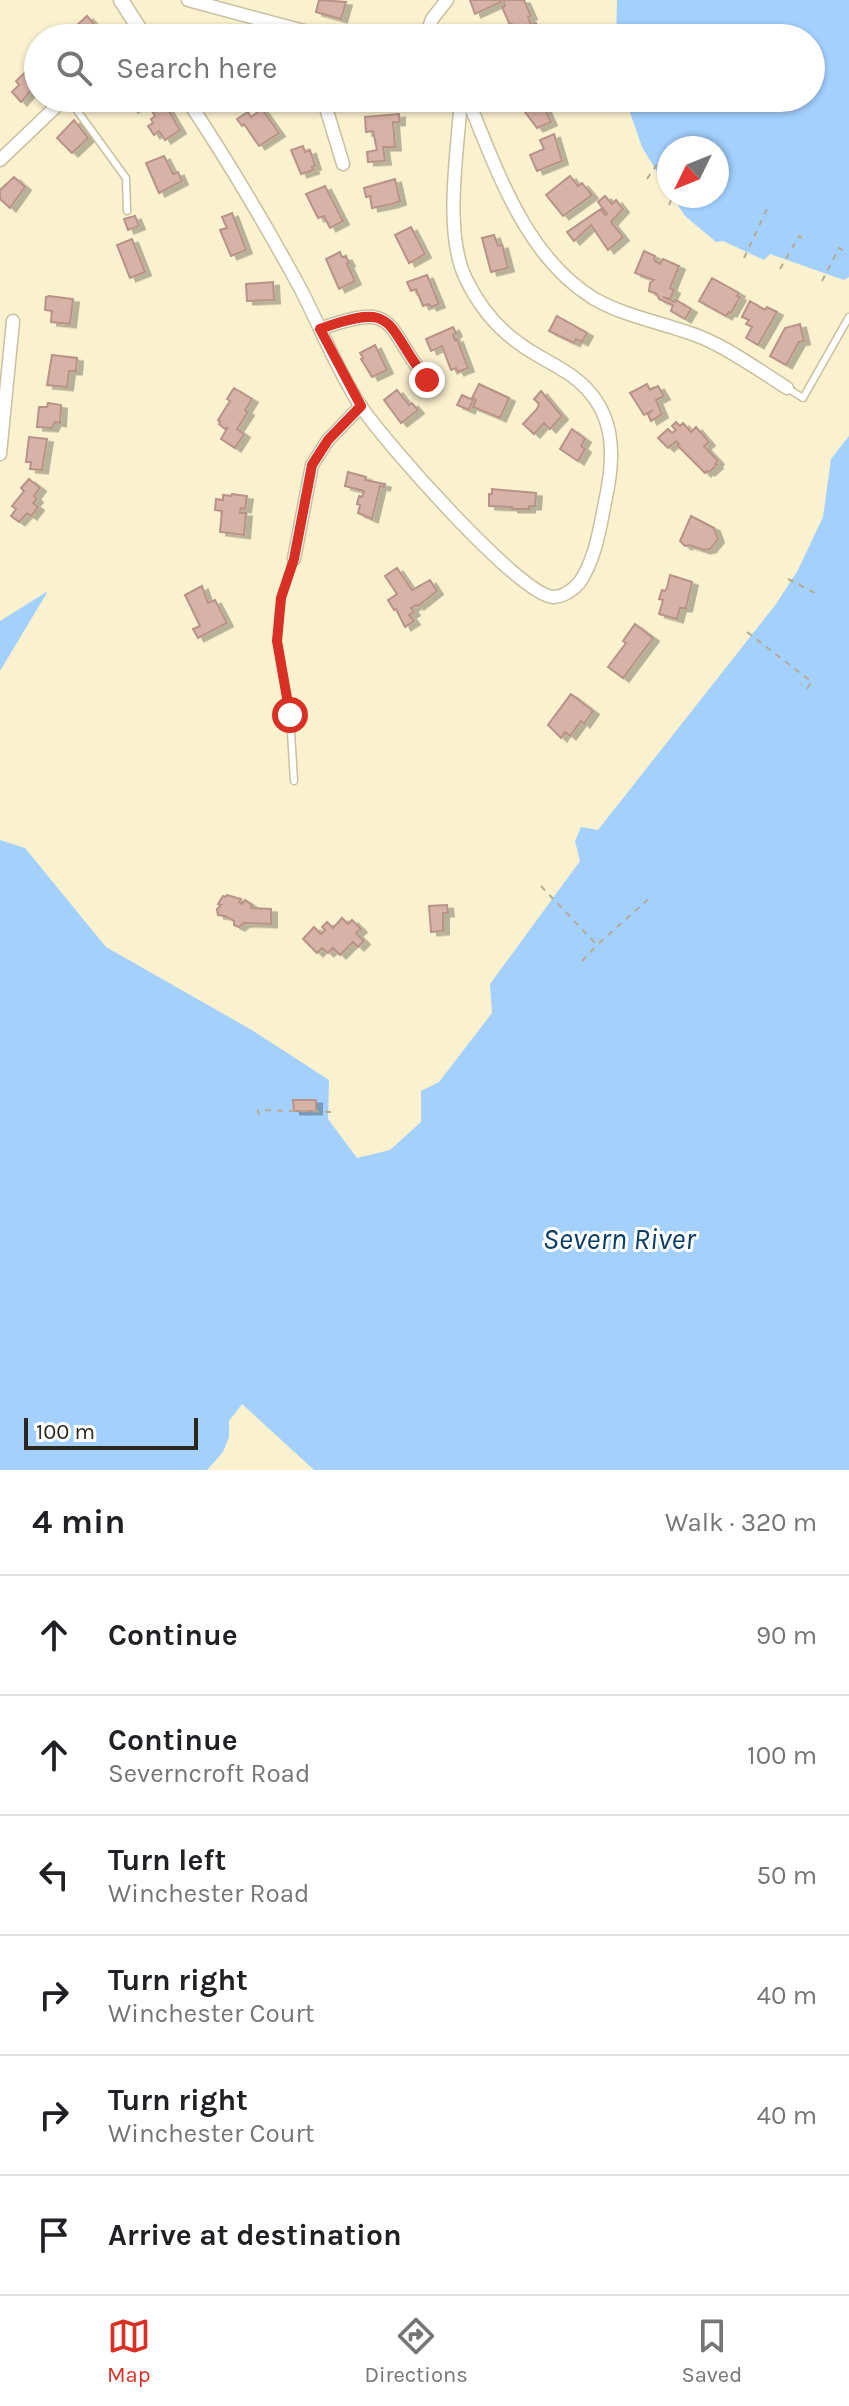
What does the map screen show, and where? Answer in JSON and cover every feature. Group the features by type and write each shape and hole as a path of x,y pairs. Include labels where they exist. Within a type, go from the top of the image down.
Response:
{"street":[{"path":"121,0 133,24"},
{"path":"188,0 266,24"},
{"path":"430,24 447,0"},
{"path":"0,160 52,112"},
{"path":"195,112 237,176 361,406 394,449 468,529 525,583 553,597 578,584 586,572 609,485 611,438 603,410 594,396 570,375 506,333 479,303 466,279 458,260 455,219 460,112"},
{"path":"327,112 343,164"},
{"path":"473,112 519,214 534,239 567,277 596,299 634,316 703,338 787,388"},
{"path":"320,329 353,316 371,315 386,320 427,380"},
{"path":"0,454 3,385 13,321"},
{"path":"294,559 312,465 328,440 361,406"}],"lane":[{"path":"77,112 126,178 127,211"},
{"path":"787,388 803,398 849,317"},
{"path":"294,559 281,598 277,641 290,715 294,781"}],"path":[{"path":"647,179 657,164"},
{"path":"744,258 767,209"},
{"path":"780,269 799,236 805,240"},
{"path":"822,281 839,248 844,251"},
{"path":"788,579 817,594"},
{"path":"747,632 812,682 807,688 801,684"},
{"path":"541,886 597,945"},
{"path":"582,961 652,896"},
{"path":"259,1115 258,1110 333,1112"}],"water":[{"path":"617,0 849,0 849,277 844,280 770,254 764,260 723,241 716,242 680,208 729,208 729,136 657,136 657,172 642,147 630,112 825,112 825,24 616,24"},
{"name":"Severn River","path":"849,436 849,1470 314,1470 242,1404 229,1421 229,1437 223,1452 207,1470 0,1470 0,840 25,848 106,947 250,1029 329,1080 328,1119 357,1158 390,1150 421,1122 421,1091 439,1082 492,1013 490,984 580,861 575,841 581,827 598,830 776,604 798,570 823,517 831,459"},
{"path":"48,591 0,671 0,621"}],"building":[{"path":"319,0 346,2 341,19 316,12"},
{"path":"470,0 501,0 501,2 475,14"},
{"path":"503,0 524,0 531,16 528,17 531,24 510,24 502,7 505,6"},
{"path":"87,16 94,24 78,24"},
{"path":"24,73 24,99 21,102 12,92 19,85 16,81"},
{"path":"153,112 169,112 180,130 165,140 159,131 154,135 148,126 155,116"},
{"path":"248,112 251,117 264,112 279,133 259,146 237,119"},
{"path":"525,112 546,112 551,122 537,128"},
{"path":"399,114 399,122 393,122 395,147 383,147 385,161 368,162 367,152 377,150 373,131 366,132 365,117"},
{"path":"74,120 88,138 72,153 57,138"},
{"path":"554,134 562,161 537,171 530,155 544,149 540,140"},
{"path":"303,146 305,152 310,150 315,166 313,170 301,174 291,150"},
{"path":"164,156 173,174 178,172 182,181 159,193 146,163"},
{"path":"570,176 578,186 582,183 592,195 563,216 546,195"},
{"path":"14,177 25,187 10,208 0,199 0,190"},
{"path":"395,179 400,201 372,208 370,196 366,197 364,188"},
{"path":"325,186 343,221 330,228 324,216 318,218 306,194"},
{"path":"605,196 612,204 616,200 623,209 611,222 623,237 608,250 591,225 574,241 567,232 601,209 607,214 598,202"},
{"path":"232,213 246,250 231,256 220,230 227,228 222,217"},
{"path":"135,216 139,226 128,230 124,219"},
{"path":"411,227 425,254 409,263 395,235"},
{"path":"494,235 498,246 502,245 508,268 491,272 482,238"},
{"path":"132,239 145,272 130,278 117,245"},
{"path":"644,251 655,256 654,260 660,264 663,259 679,266 670,288 674,290 670,299 663,297 691,309 685,319 671,311 673,305 649,291 650,283 654,280 635,273"},
{"path":"340,252 342,257 346,257 355,281 339,289 326,259"},
{"path":"427,275 439,304 431,307 429,304 423,306 416,289 411,291 407,282"},
{"path":"712,278 739,293 737,296 740,297 731,313 726,316 699,301"},
{"path":"273,282 274,300 247,301 246,284"},
{"path":"46,297 73,299 70,324 51,322 52,311 45,310"},
{"path":"750,301 765,310 767,307 777,312 758,345 746,338 752,327 746,324 749,320 742,317"},
{"path":"557,316 587,333 582,342 576,339 574,343 549,331"},
{"path":"800,324 804,341 799,342 786,365 770,356 785,328"},
{"path":"453,327 456,333 453,335 468,368 458,372 456,368 451,370 442,346 431,351 426,339"},
{"path":"375,345 387,370 372,377 360,353"},
{"path":"52,355 77,358 76,371 69,371 67,387 47,385"},
{"path":"479,384 509,398 500,418 473,407 476,400 472,398"},
{"path":"647,384 650,390 658,386 664,396 656,400 662,414 651,421 648,414 653,410 644,415 630,393"},
{"path":"234,388 252,399 237,429 244,434 235,448 221,439 228,427 225,429 218,420"},
{"path":"397,390 409,405 412,403 418,410 401,423 384,400"},
{"path":"541,391 562,416 550,429 544,423 534,434 523,424 537,409 539,404 534,399"},
{"path":"462,395 473,400 469,410 457,405"},
{"path":"48,403 61,405 60,423 55,422 52,428 37,427 39,407 47,407"},
{"path":"676,422 680,426 683,423 691,432 696,427 709,442 704,446 718,461 709,472 705,473 676,441 668,448 658,438 668,429 672,433 676,430 672,426"},
{"path":"572,429 585,439 581,446 585,449 578,461 560,449"},
{"path":"29,437 47,439 42,470 30,469 31,462 26,462"},
{"path":"348,472 385,484 384,487 380,486 372,519 358,513 359,496 362,497 364,491 345,486"},
{"path":"29,479 40,488 33,503 38,507 31,516 27,513 19,522 11,516 16,509 12,506"},
{"path":"492,489 536,493 535,506 512,509 489,506"},
{"path":"223,495 247,496 245,509 241,508 240,513 246,513 244,535 220,532 222,511 215,510 216,499 223,500"},
{"path":"691,516 714,528 718,539 710,549 685,546 680,541"},
{"path":"397,568 412,590 430,580 437,591 411,608 414,612 409,615 414,621 405,627 388,600 397,594 385,576"},
{"path":"670,575 692,582 686,608 680,608 677,619 659,614 663,600 659,599 662,590 667,588"},
{"path":"202,586 208,603 215,600 227,623 198,638 193,629 200,626 185,595"},
{"path":"635,624 653,638 623,678 608,667 626,643 623,641"},
{"path":"571,694 593,711 570,736 565,732 561,738 548,725"},
{"path":"227,895 241,899 239,902 242,904 245,900 252,905 251,908 271,909 271,924 244,923 239,927 234,925 234,921 218,915 217,909 221,905 218,904"},
{"path":"447,905 448,913 443,913 443,931 431,932 429,906"},
{"path":"342,918 348,924 352,920 361,929 356,933 364,941 358,947 353,942 340,955 333,948 328,953 322,948 317,953 303,939 314,927 321,934 327,922 333,928"},
{"path":"293,1100 316,1100 316,1111 294,1111"}],"route":[{"path":"290,715 277,641 281,598 294,559 312,465 328,440 361,406 320,329 353,316 371,315 386,320 427,380"}]}
